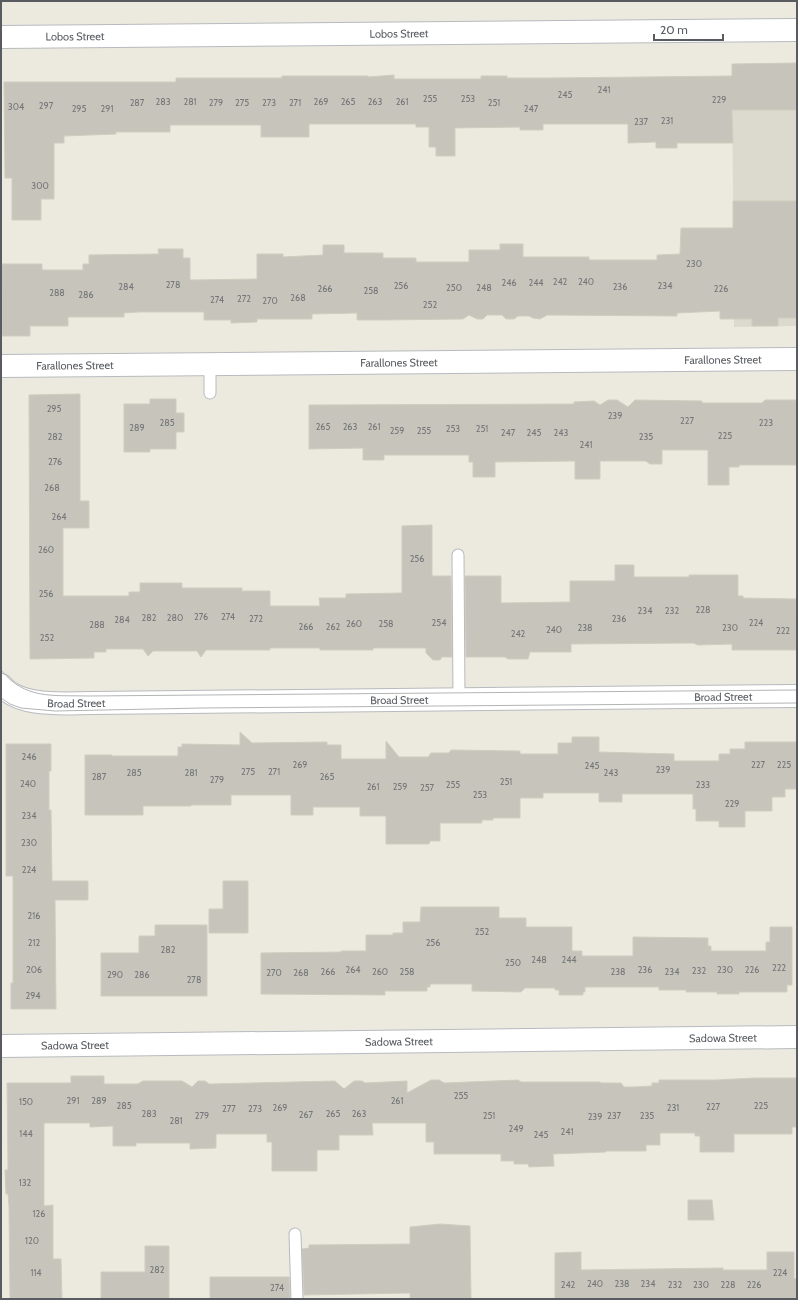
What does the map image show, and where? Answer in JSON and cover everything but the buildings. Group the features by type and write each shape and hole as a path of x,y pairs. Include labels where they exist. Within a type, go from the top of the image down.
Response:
{"street":[{"name":"Lobos Street","path":"1,37 797,30"},
{"name":"Farallones Street","path":"1,366 797,359"},
{"name":"Broad Street","path":"2,690 27,700 44,703 92,704 797,696"},
{"name":"Sadowa Street","path":"1,1046 797,1037"}],"lane":[{"path":"210,364 210,393"},
{"path":"458,555 459,699"},
{"path":"295,1234 297,1299"}],"shaded area":[{"path":"797,63 797,326 734,327 732,64"}],"tram line":[{"path":"1,670 10,680 20,687 40,694 63,696 797,690"},
{"path":"1,698 10,704 21,708 55,711 202,708 797,703"}]}
